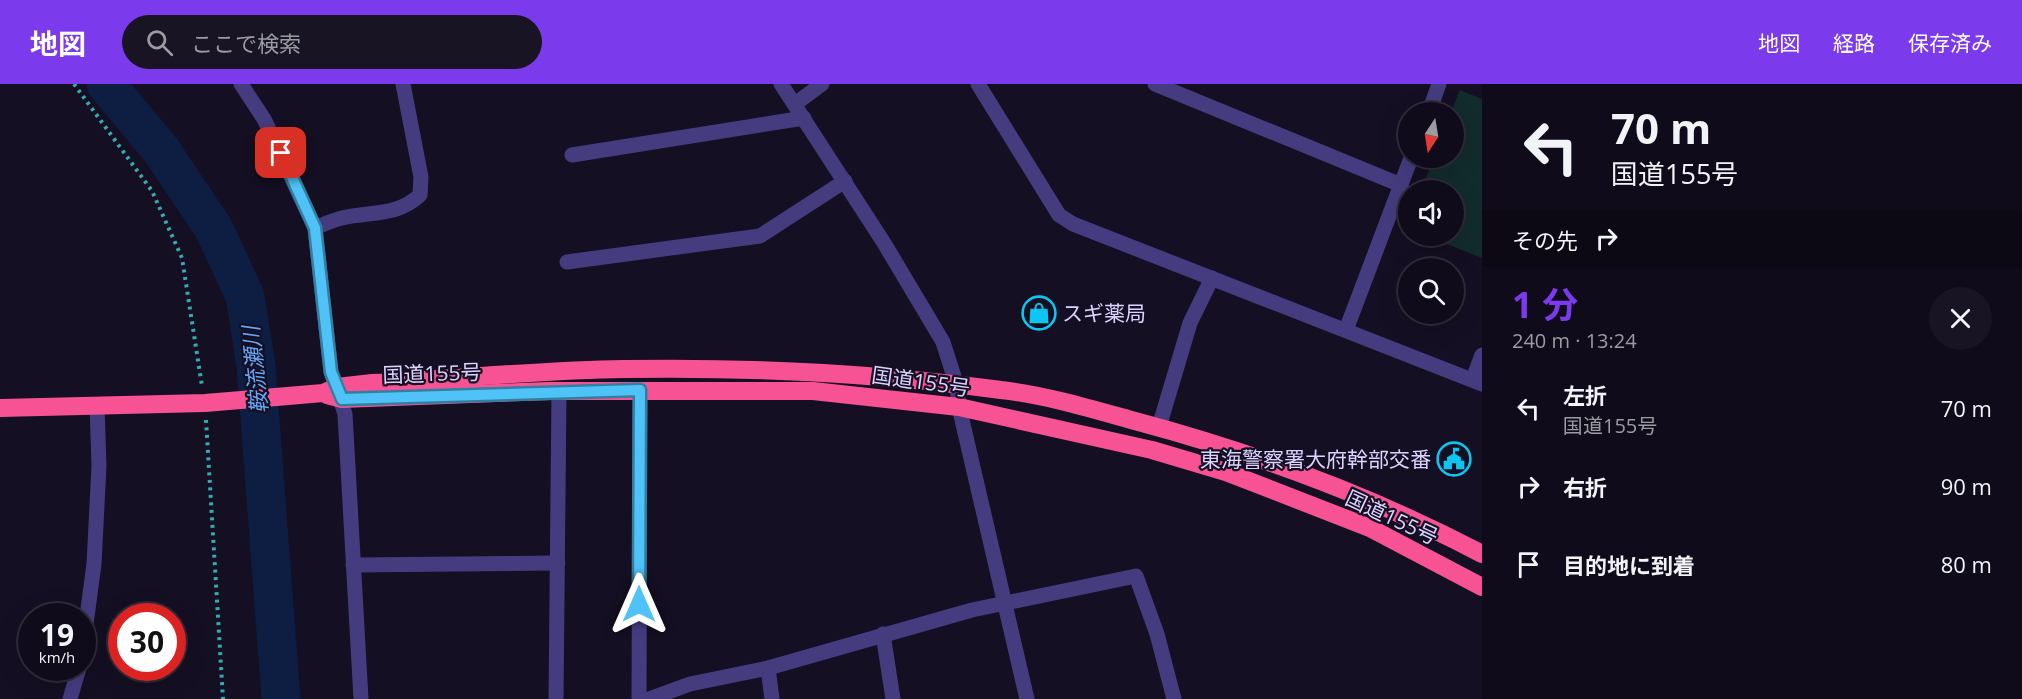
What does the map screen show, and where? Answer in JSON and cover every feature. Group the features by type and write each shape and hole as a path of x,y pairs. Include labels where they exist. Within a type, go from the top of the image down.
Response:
{"highway":[{"name":"国道155号","path":"4,407 205,403 623,369 810,372 1004,390 1208,441 1334,485 1428,525 1482,554"},
{"name":"国道155号","path":"329,393 813,391 959,407 1152,450 1226,472 1370,528 1482,587"}],"street":[{"path":"241,84 264,119 315,228 331,372 329,393 345,414 362,699"},
{"path":"315,228 341,218 394,211 409,205 420,195 421,177 403,84"},
{"path":"781,84 845,181 943,342 957,386 959,407 1028,699"},
{"path":"795,104 822,84"},
{"path":"978,84 1059,215 1073,224 1477,381 1482,355"},
{"path":"1155,84 1398,184"},
{"path":"1433,102 1439,84"},
{"path":"572,155 804,118"},
{"path":"567,262 760,236 845,181"},
{"path":"1346,330 1398,193"},
{"path":"1159,427 1190,323 1212,278"},
{"path":"639,699 640,390"},
{"path":"556,699 559,391"},
{"path":"89,603 94,564 99,466 97,405"},
{"path":"353,565 558,563"},
{"path":"649,699 690,684 768,668 883,634 1005,604 1136,576 1157,634 1174,699"},
{"path":"883,634 893,699"},
{"path":"768,668 772,699"},
{"path":"70,699 75,681"}],"path":[{"path":"74,84 153,191 182,258 205,403 223,699"}],"green space":[{"path":"1460,90 1482,99 1482,258 1452,246 1464,246 1464,180 1425,180 1430,168 1464,168 1464,102 1455,102"}],"waterway":[{"name":"鞍流瀬川","path":"106,84 161,150 214,229 245,296 256,366 281,699"}],"place":[{"name":"スギ薬局","path":"1039,313"},
{"name":"東海警察署大府幹部交番","path":"1454,459"}],"route":[{"path":"281,153 315,228 331,372 342,399 640,390 639,604"}]}
